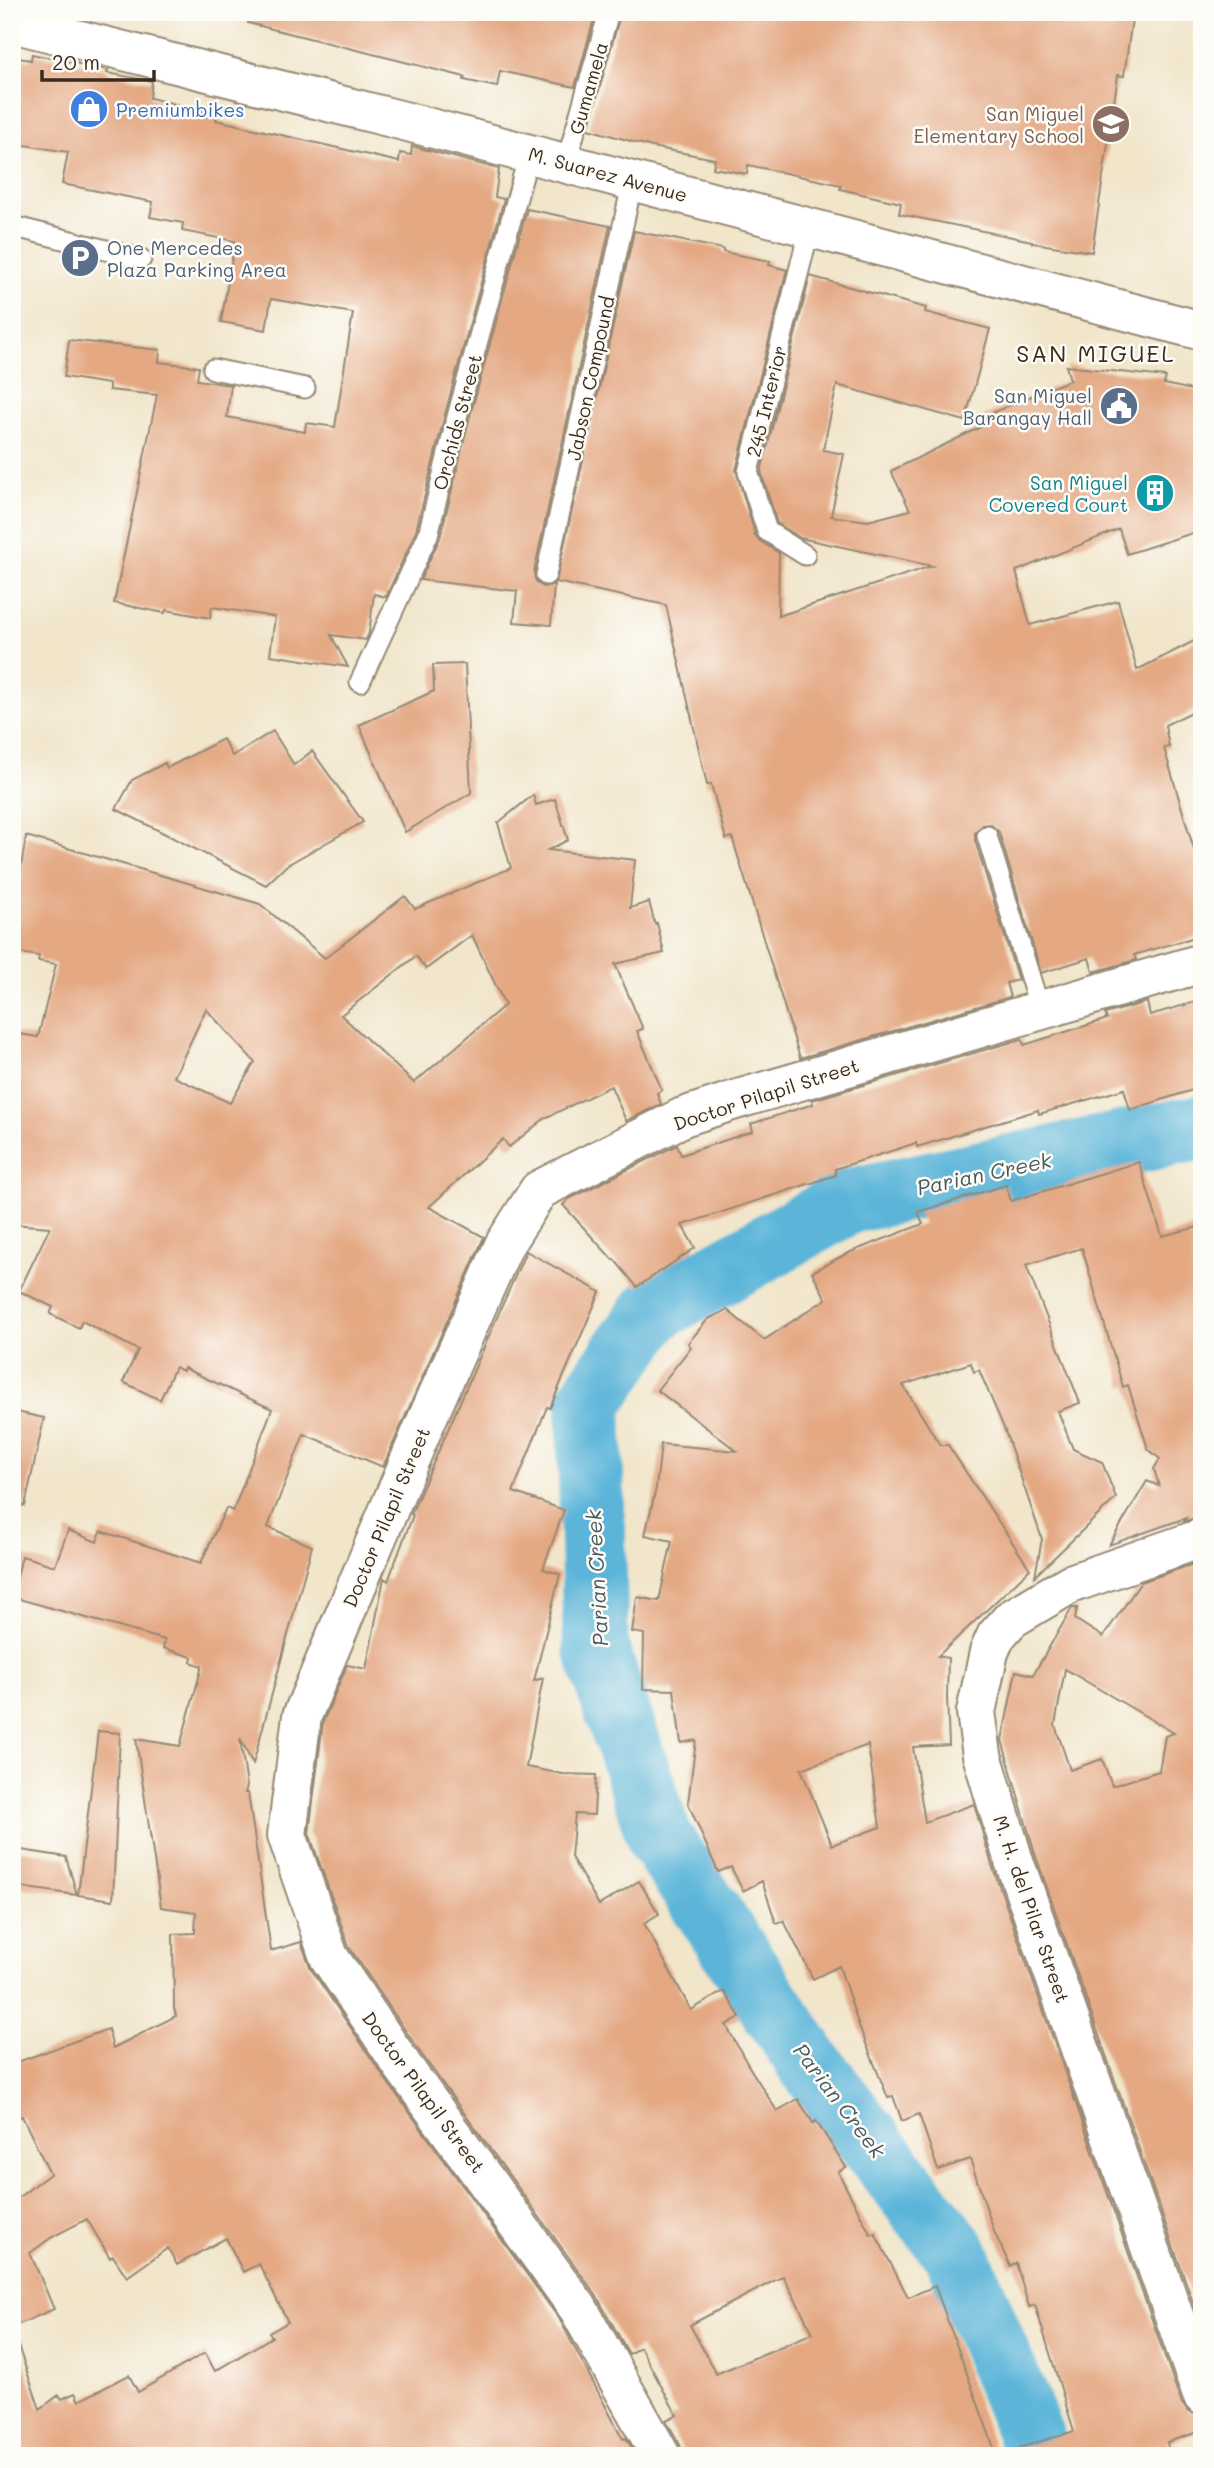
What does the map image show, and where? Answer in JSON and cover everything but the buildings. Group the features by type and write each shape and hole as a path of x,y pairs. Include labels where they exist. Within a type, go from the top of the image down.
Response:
{"street":[{"name":"M. Suarez Avenue","path":"12,23 529,153 1202,331"},
{"name":"Doctor Pilapil Street","path":"661,2456 578,2308 404,2068 329,1957 287,1835 302,1716 429,1415 505,1245 539,1190 684,1117 1202,962"},
{"name":"M. H. del Pilar Street","path":"1202,1538 1070,1584 1011,1619 996,1636 989,1652 976,1712 982,1755 1013,1858 1202,2395"}],"lane":[{"name":"Gumamela","path":"566,163 609,12"},
{"name":"Orchids Street","path":"360,682 428,535 457,417 529,153"},
{"name":"Jabson Compound","path":"546,575 633,180"},
{"path":"12,226 142,259"},
{"name":"245 Interior","path":"804,555 766,531 748,472 810,227"},
{"path":"213,369 305,388"},
{"path":"988,836 1040,1010"}],"waterway":[{"name":"Parian Creek","path":"1039,2456 956,2253 810,2064 660,1839 596,1648 589,1403 653,1311 849,1201 1202,1127"}],"place":[{"name":"Premiumbikes","path":"89,109"},
{"name":"San Miguel Elementary School","path":"1111,124"},
{"name":"One Mercedes Plaza Parking Area","path":"80,258"},
{"name":"San Miguel Barangay Hall","path":"1119,406"},
{"name":"San Miguel Covered Court","path":"1155,493"}],"district":[{"name":"SAN MIGUEL","path":"1096,353"}]}
